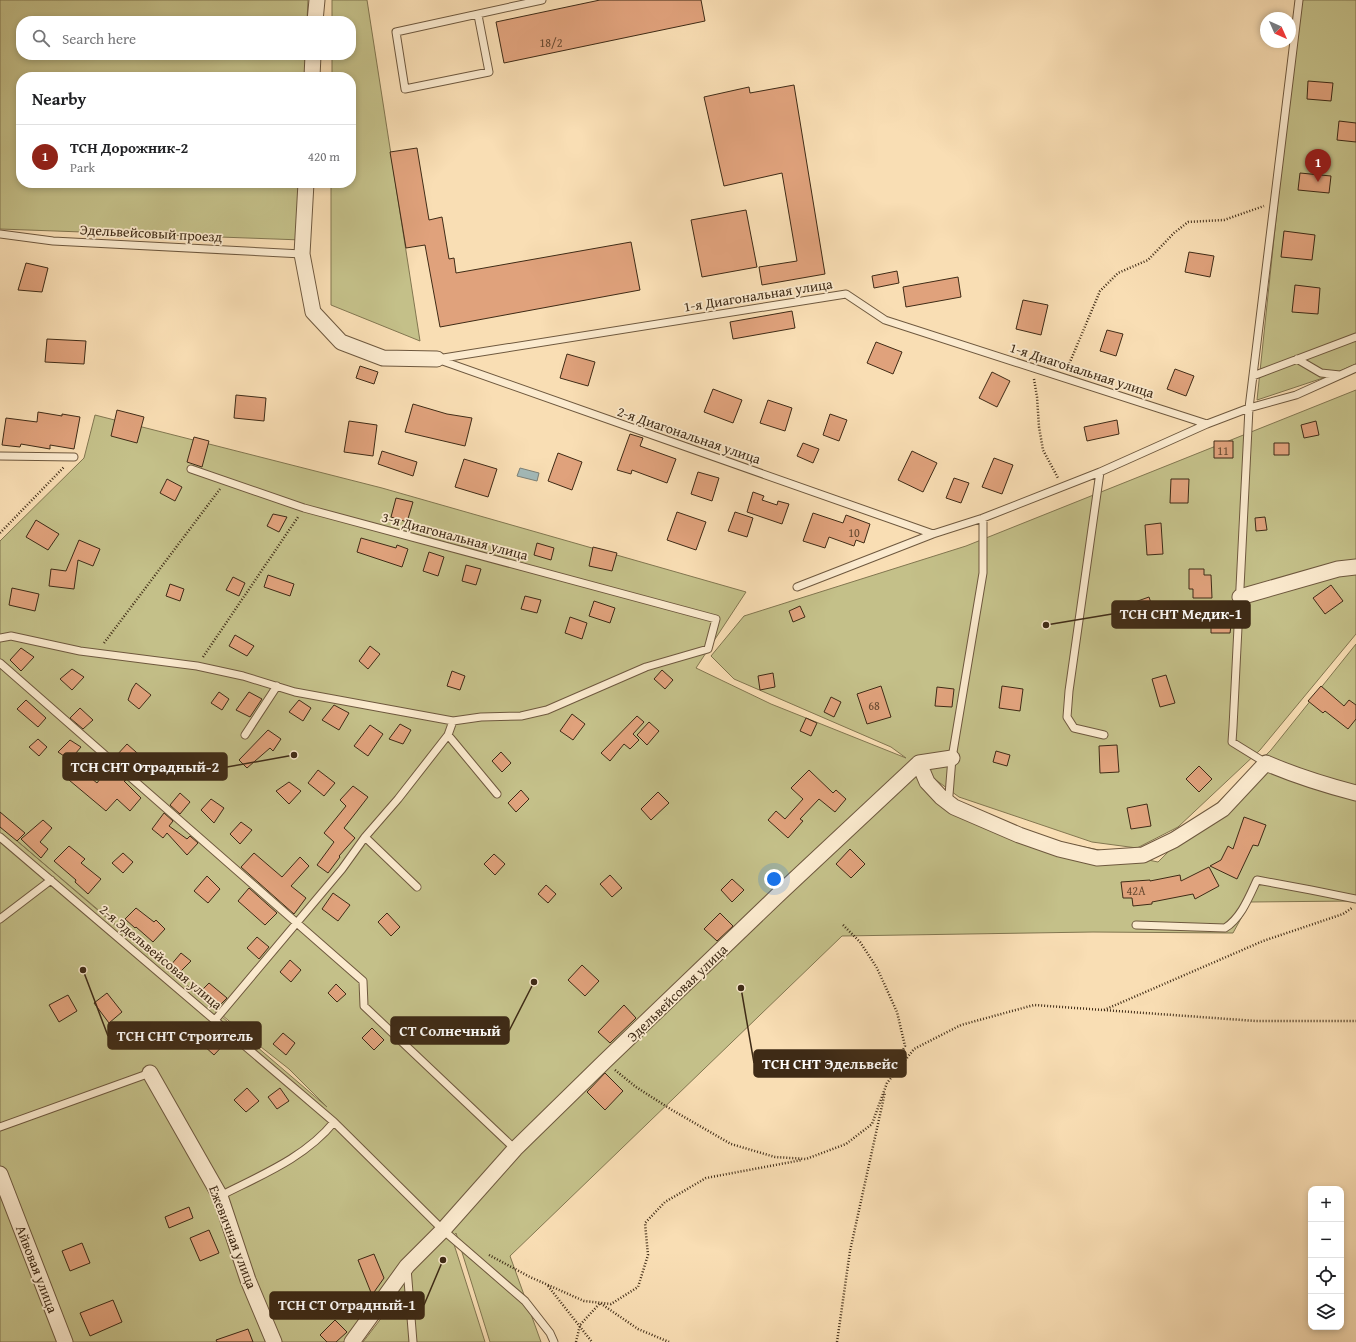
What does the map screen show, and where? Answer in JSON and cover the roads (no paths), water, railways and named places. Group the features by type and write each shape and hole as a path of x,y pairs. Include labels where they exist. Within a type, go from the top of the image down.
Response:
{"street":[{"path":"315,16 316,0"},
{"path":"312,72 313,60"},
{"path":"306,188 302,254 313,312 341,342 383,358 437,359"},
{"path":"1240,597 1338,569 1356,567"},
{"path":"952,758 919,763 927,782 941,797 954,807 1018,835 1059,849 1097,858 1143,855 1174,840 1223,809 1266,763 1318,783 1356,793"},
{"name":"Эдельвейсовая улица","path":"352,1342 407,1266 443,1230 515,1149 780,893 919,763"},
{"name":"Ежевичная улица","path":"150,1073 220,1196 248,1280 274,1342"},
{"name":"Айвовая улица","path":"0,1174 65,1342"}],"lane":[{"path":"478,15 489,72 406,90 396,32 542,0"},
{"path":"1266,763 1232,742 1249,408 1299,0"},
{"name":"Эдельвейсовый проезд","path":"0,234 53,241 302,254"},
{"name":"1-я Диагональная улица","path":"437,359 846,294 885,320 1207,424"},
{"path":"1253,376 1356,337"},
{"name":"2-я Диагональная улица","path":"437,359 933,534"},
{"path":"1297,359 1321,373 1340,376"},
{"path":"798,587 933,534 983,518 1062,487 1100,472 1207,424 1249,408 1296,395 1356,368"},
{"path":"0,456 74,457"},
{"name":"3-я Диагональная улица","path":"191,469 304,508 716,619 708,649 646,667 547,710 521,716 481,717 453,721"},
{"path":"1100,472 1069,691 1067,717 1074,728 1104,735"},
{"path":"949,795 952,758 983,573 983,518"},
{"path":"0,638 11,636 80,651 197,666 242,676 295,692 453,721 448,735 342,869 215,1020"},
{"path":"0,663 363,981 364,1006 515,1149"},
{"path":"245,734 277,686"},
{"path":"448,735 497,794"},
{"name":"2-я Эдельвейсовая улица","path":"0,837 334,1122 443,1230 524,1301 550,1333 554,1342"},
{"path":"365,838 417,887"},
{"path":"0,919 51,880"},
{"path":"1136,925 1225,928 1233,923 1249,897 1257,880 1356,899"},
{"path":"0,1127 150,1073"},
{"path":"220,1196 288,1161 324,1134 334,1122"},
{"path":"407,1266 413,1342"}],"water":[{"path":"520,468 539,473 537,481 517,476"}],"place":[{"name":"ТСН Дорожник-2","path":"1318,182"},
{"name":"ТСН СНТ Медик-1","path":"1046,625"},
{"name":"ТСН СНТ Отрадный-2","path":"294,755"},
{"name":"ТСН СНТ Строитель","path":"83,970"},
{"name":"СТ Солнечный","path":"534,982"},
{"name":"ТСН СНТ Эдельвейс","path":"741,988"},
{"name":"ТСН СТ Отрадный-1","path":"443,1260"}]}
